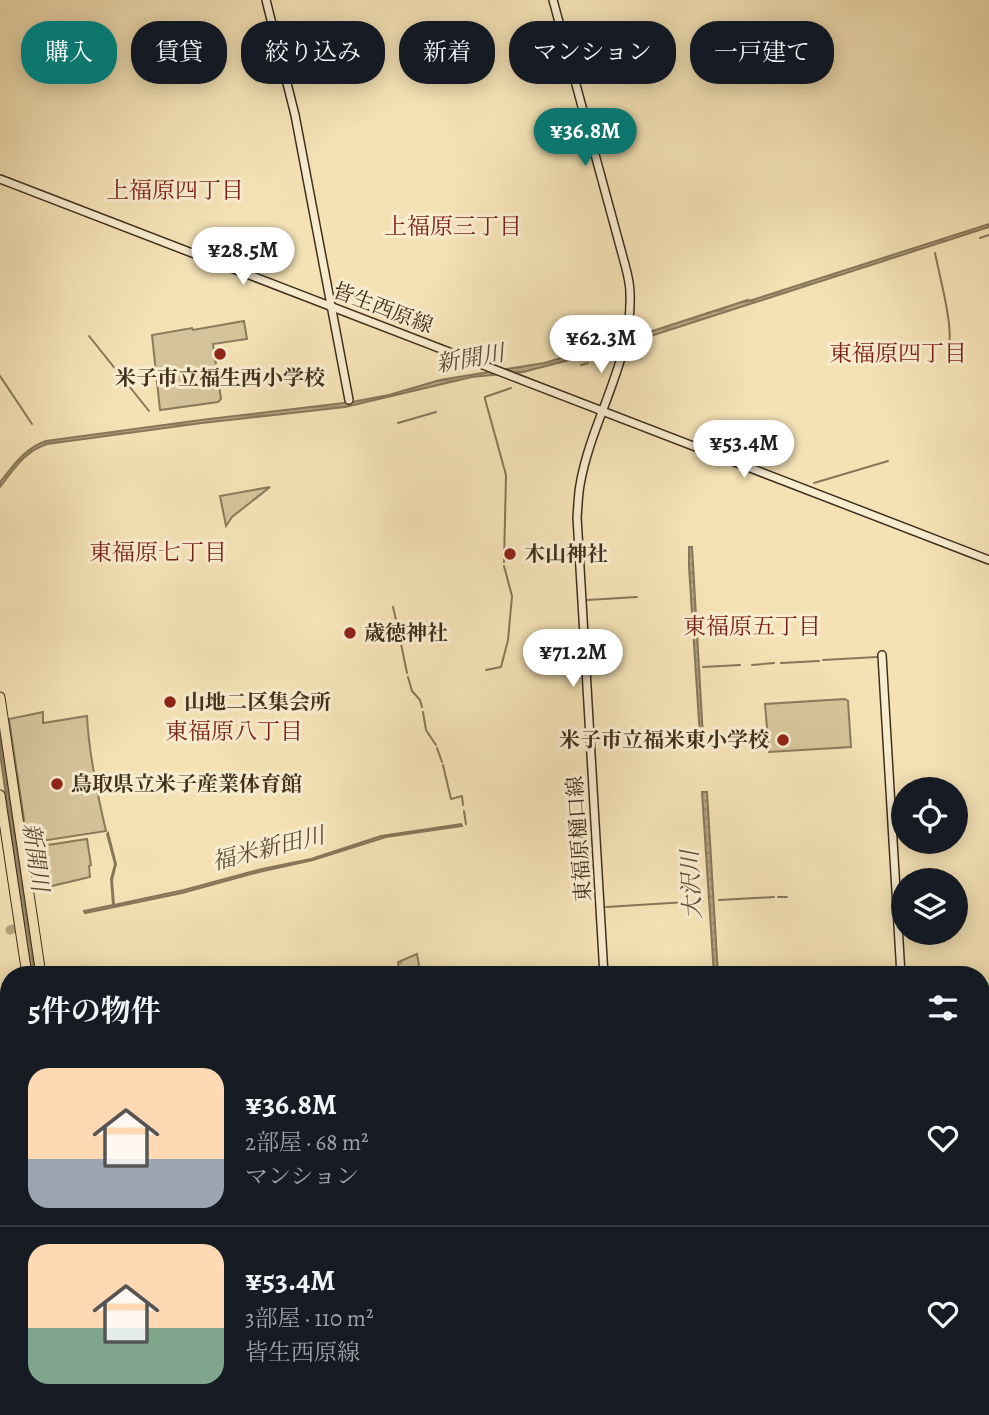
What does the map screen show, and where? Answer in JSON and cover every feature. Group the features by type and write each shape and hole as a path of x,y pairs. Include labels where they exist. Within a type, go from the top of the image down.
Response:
{"highway":[{"path":"0,697 40,966"},
{"path":"0,795 26,966"}],"main road":[{"path":"266,0 295,115 349,400"},
{"name":"東福原樋口線","path":"553,0 629,282 630,310 625,343 585,465 577,517 603,966"},
{"name":"皆生西原線","path":"0,179 989,559"},
{"path":"882,654 900,966"}],"green space":[{"path":"244,321 247,339 213,344 221,399 218,402 160,410 152,335"},
{"path":"270,487 232,517 226,526 220,496"},
{"path":"845,699 848,701 851,747 769,752 765,704"},
{"name":"鳥取県立米子産業体育館","path":"43,712 43,723 87,716 94,774 106,831 35,842 27,840 9,719"},
{"path":"87,839 90,877 35,890 28,848"},
{"path":"417,954 419,966 399,966 398,962"}],"shaded area":[{"path":"989,224 989,227 604,351 523,372 472,377 345,407 47,444 26,456 0,487 0,482 20,458 46,441 352,402 389,395 440,380 544,363"},
{"path":"689,547 692,547 703,737 700,737"},
{"path":"0,737 34,966 31,966 0,754"},
{"path":"702,792 707,792 717,966 713,966"},
{"path":"461,824 462,826 386,837 313,860 182,893 85,913 84,911 113,905 111,879 115,864 108,833 116,864 112,880 114,905 311,859 381,836"}],"waterway":[{"path":"980,238 989,235"},
{"path":"935,253 947,312 949,343"},
{"path":"89,336 149,411"},
{"path":"581,365 588,363"},
{"path":"0,376 32,424"},
{"path":"504,562 506,475 485,397 511,388"},
{"path":"398,423 436,412"},
{"path":"814,483 888,461"},
{"path":"486,670 501,667 508,640 512,596 504,566"},
{"path":"587,600 637,597"},
{"path":"393,607 400,637"},
{"path":"400,639 407,673"},
{"path":"823,660 877,657"},
{"path":"781,663 819,661"},
{"path":"752,665 774,663"},
{"path":"703,667 740,665"},
{"path":"408,677 412,691 422,707"},
{"path":"423,712 426,730 436,745"},
{"path":"673,747 698,745"},
{"path":"652,748 665,747"},
{"path":"437,748 442,762"},
{"path":"443,765 451,799 462,796 463,805"},
{"path":"464,811 466,824"},
{"path":"719,900 774,897"},
{"path":"778,897 787,897"},
{"name":"大沢川","path":"606,907 703,901"}],"place":[{"name":"米子市立福生西小学校","path":"220,354"},
{"name":"木山神社","path":"510,554"},
{"name":"歳徳神社","path":"350,633"},
{"name":"山地二区集会所","path":"170,702"},
{"name":"米子市立福米東小学校","path":"783,740"},
{"name":"鳥取県立米子産業体育館","path":"57,784"}],"district":[{"name":"上福原四丁目","path":"175,190"},
{"name":"上福原三丁目","path":"453,226"},
{"name":"東福原四丁目","path":"898,353"},
{"name":"東福原七丁目","path":"158,552"},
{"name":"東福原五丁目","path":"752,626"},
{"name":"東福原八丁目","path":"234,731"}],"water label":[{"name":"新開川","path":"470,358"},
{"name":"福米新田川","path":"268,848"},
{"name":"新開川","path":"36,857"}]}
